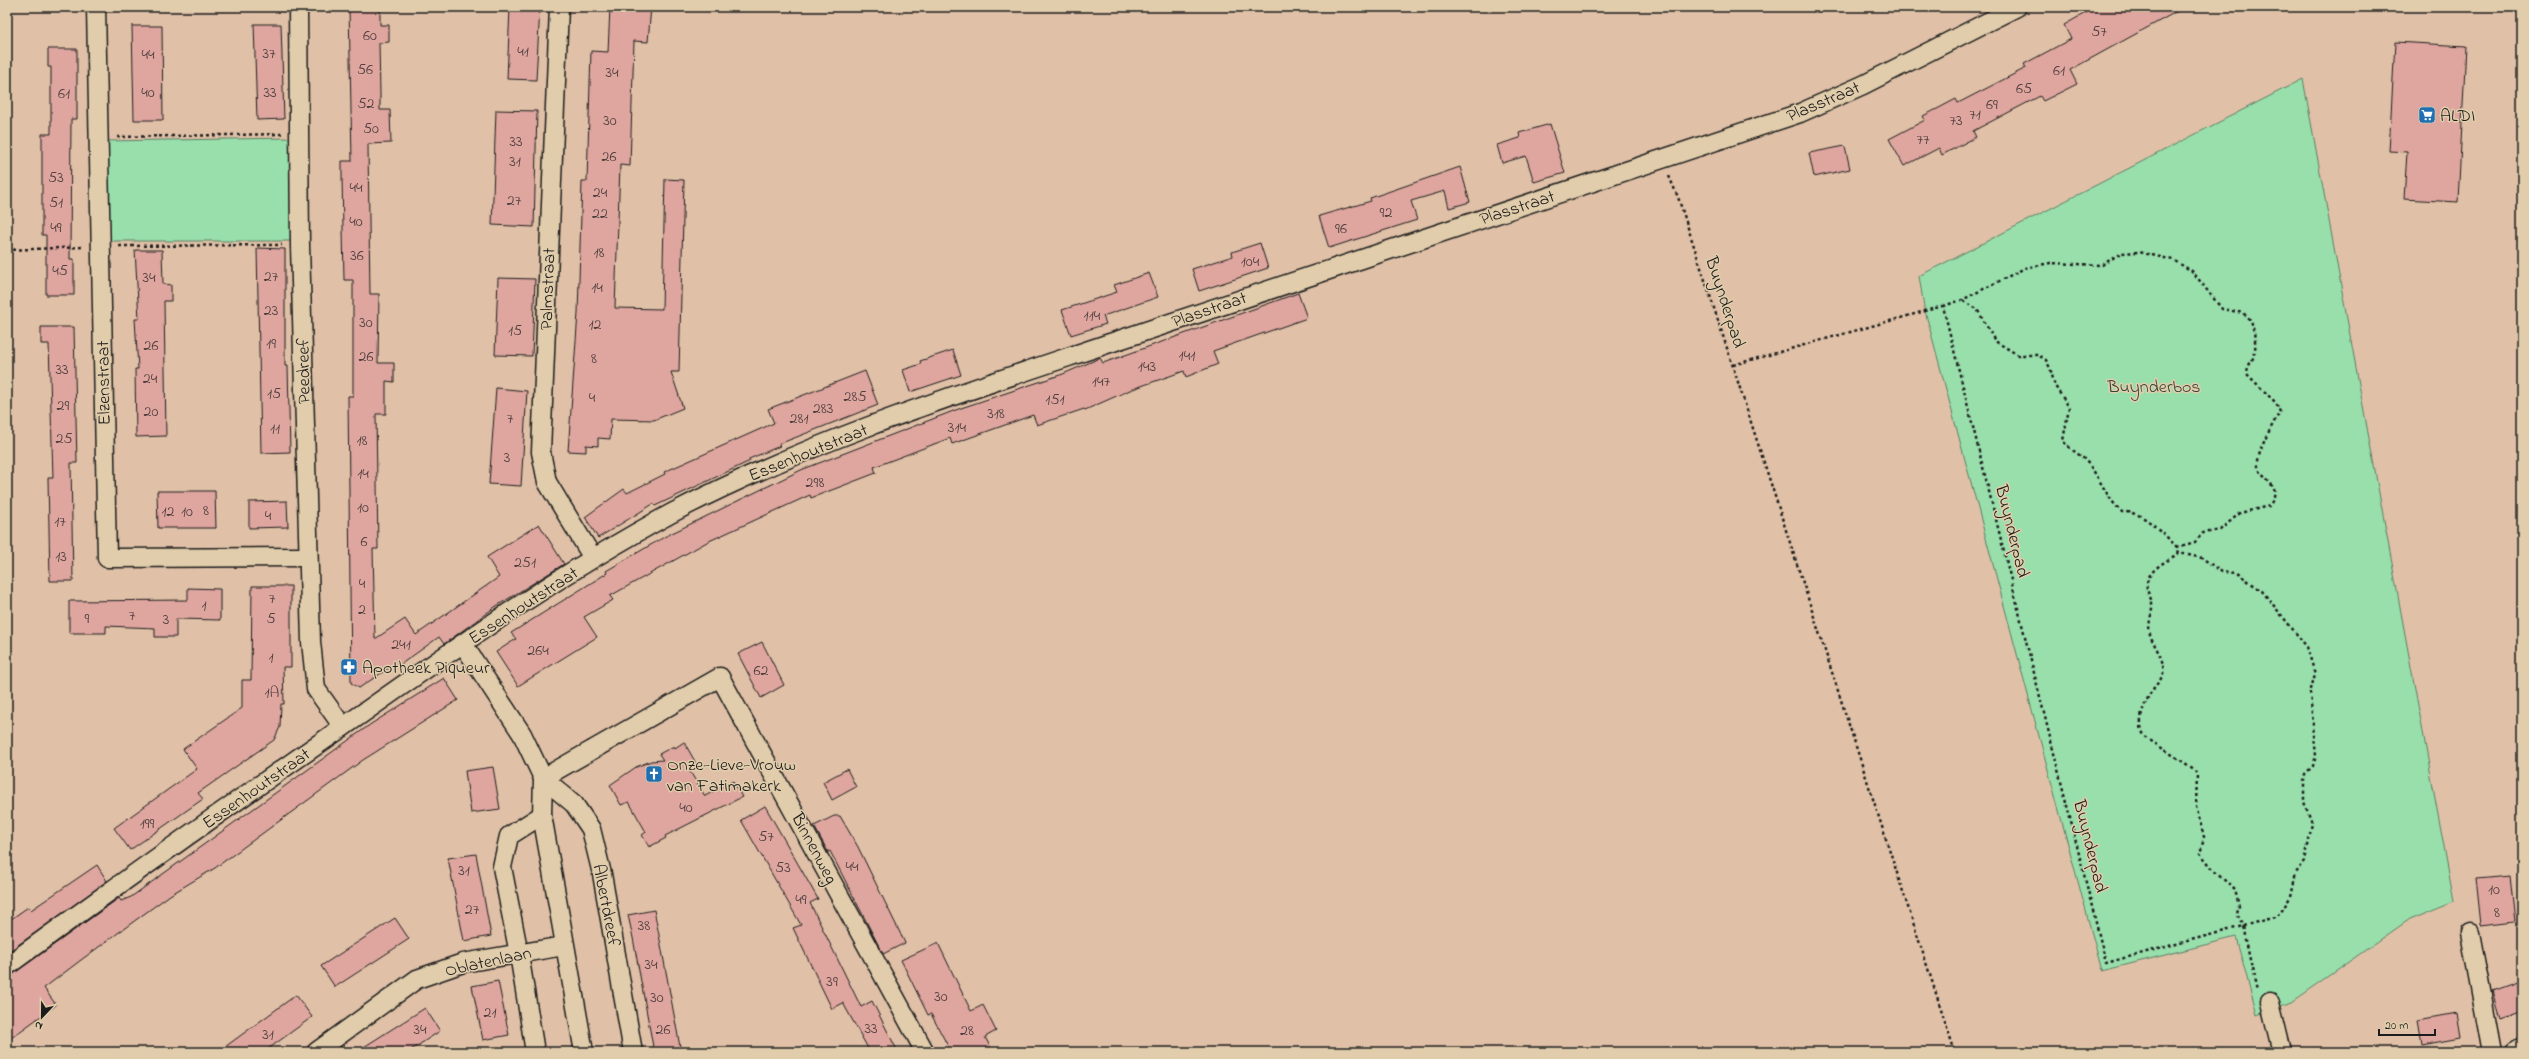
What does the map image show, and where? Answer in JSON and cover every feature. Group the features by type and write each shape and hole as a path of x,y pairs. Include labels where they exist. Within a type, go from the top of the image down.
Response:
{"street":[{"name":"Elzenstraat","path":"96,7 107,558 308,558"},
{"name":"Peedreef","path":"298,7 300,245 311,642 316,689 343,727"},
{"name":"Palmstraat","path":"559,7 541,452 547,482 593,558"},
{"name":"Plasstraat","path":"1005,378 1290,281 1800,113 1863,85 2017,7"},
{"name":"Essenhoutstraat","path":"7,966 343,727 463,644 593,558 674,512 759,470 834,440 1005,378"},
{"name":"Albertdreef","path":"463,644 522,734 543,778 574,804 591,829 602,874 633,1052"},
{"name":"Binnenweg","path":"543,778 720,677 781,786 925,1052"},
{"name":"Albertdreef","path":"543,778 542,815 584,1052"},
{"path":"535,1052 519,954 502,867 509,836 542,815"},
{"path":"2470,933 2492,1052"},
{"name":"Oblatenlaan","path":"316,1052 417,979 463,963 564,946"},
{"path":"2270,1003 2282,1052"},
{"path":"2514,1052 2522,1047"}],"path":[{"path":"99,137 298,133"},
{"name":"Buynderpad","path":"1661,159 1679,200 1733,365 1943,306 2106,963 2243,925"},
{"path":"7,250 101,246 300,245"},
{"path":"1943,306 1962,300 2025,268 2050,263 2102,265 2121,254 2139,252 2173,260 2192,271 2222,309 2242,313 2251,320 2255,349 2253,358 2247,365 2247,374 2276,403 2280,412 2259,458 2258,466 2274,487 2274,496 2269,506 2240,513 2220,530 2203,533 2195,542 2177,547"},
{"path":"1962,300 1977,309 1995,341 2018,355 2038,355 2046,360 2055,386 2069,407 2063,441 2070,450 2085,460 2114,504 2122,512 2130,511 2142,517 2177,547 2180,553"},
{"path":"1733,365 1955,1052"},
{"path":"2243,925 2267,920 2281,912 2291,896 2296,873 2305,861 2312,823 2304,802 2304,781 2305,774 2313,766 2316,756 2310,693 2315,674 2307,647 2262,590 2238,573 2222,572 2202,558 2180,553 2154,570 2147,579 2147,589 2152,604 2149,623 2150,636 2163,661 2163,675 2148,698 2141,718 2140,729 2145,737 2169,754 2186,763 2197,775 2196,806 2204,837 2200,853 2217,874 2235,889 2239,905 2237,913 2243,925 2260,1004 2270,1003"}],"green space":[{"name":"Buynderbos","path":"2303,79 2454,901 2410,919 2291,1002 2257,1015 2236,937 2102,971 1924,307 1919,276"},
{"path":"293,138 294,241 106,241 104,141"}],"building":[{"path":"349,7 380,7 380,25 389,25 389,42 379,43 380,110 390,110 391,143 368,144 370,294 379,294 378,363 394,363 394,382 386,381 386,414 376,414 378,549 373,549 375,639 405,619 416,635 499,577 487,557 539,524 564,564 495,607 444,644 439,637 397,667 395,664 359,688 351,683 348,396 353,396 353,280 344,280 342,178 342,161 352,161"},
{"path":"510,7 540,7 536,80 507,79"},
{"path":"610,7 651,7 648,42 634,41 630,166 620,165 615,308 662,309 665,179 684,180 679,372 671,372 683,408 654,420 611,419 610,439 598,438 598,446 586,445 586,452 568,451 578,313 582,181 587,181 591,51 608,52"},
{"path":"2096,7 2185,7 2070,70 2077,84 2043,101 2040,96 1973,131 1976,137 1942,155 1939,148 1904,166 1889,139 1925,120 1923,116 1956,99 1958,103 2026,68 2024,64 2071,39 2064,25"},
{"path":"254,24 281,24 284,119 257,120"},
{"path":"132,26 162,26 163,120 134,120"},
{"name":"ALDI","path":"2395,42 2466,46 2458,202 2404,199 2407,152 2389,151"},
{"path":"48,49 77,49 77,119 71,119 70,259 74,259 74,295 46,295 46,235 42,235 42,134 51,134 51,67 48,67"},
{"path":"496,110 537,111 534,227 492,225"},
{"path":"1550,124 1565,173 1534,182 1526,156 1502,163 1497,145 1520,138 1519,133"},
{"path":"1845,146 1850,169 1814,177 1809,153"},
{"path":"1460,167 1470,202 1449,208 1445,191 1411,201 1417,220 1329,248 1319,216 1371,201 1370,198"},
{"path":"1260,243 1268,268 1199,291 1192,269 1233,256 1232,252"},
{"path":"257,248 285,249 285,366 288,366 290,452 261,453"},
{"path":"135,250 162,250 163,284 171,285 171,301 164,301 166,436 136,437 135,369 138,369 135,319 139,319"},
{"path":"1149,273 1158,297 1103,316 1106,324 1071,335 1062,310 1117,292 1114,285"},
{"path":"498,278 535,279 532,356 495,355"},
{"path":"1298,293 1307,318 1213,351 1218,364 1186,377 1184,371 1130,390 1085,410 1084,409 1037,425 1033,415 952,444 950,438 874,467 876,473 811,498 810,495 707,542 610,596 613,600 584,617 597,637 518,686 496,652 516,639 511,633 607,573 606,571 666,536 801,470 961,408 1063,374 1100,358 1103,363"},
{"path":"41,327 74,327 77,463 71,463 73,581 50,581 48,478 53,478 49,344 41,344"},
{"path":"953,350 961,375 910,392 903,370 921,364 920,361"},
{"path":"865,371 878,405 779,444 780,446 749,459 750,461 655,506 653,504 598,538 585,517 624,489 627,493 665,474 664,472 774,423 768,409"},
{"path":"496,388 527,391 521,486 489,484"},
{"path":"157,491 215,491 216,528 158,528"},
{"path":"287,501 288,527 249,528 249,502"},
{"path":"252,586 291,586 291,667 283,667 284,704 281,704 280,727 274,740 198,793 203,799 130,850 114,828 197,769 183,749 242,708 242,680 251,680"},
{"path":"188,588 220,589 220,620 176,619 176,637 155,637 155,628 106,626 106,633 69,633 69,601 188,600"},
{"path":"762,642 784,685 761,698 738,654"},
{"path":"444,678 458,700 363,760 215,868 170,895 81,960 44,988 56,1005 7,1041 7,976 13,974 119,898 121,901 131,897 371,724"},
{"path":"684,742 697,765 689,770 705,796 733,781 742,797 665,836 666,838 649,847 642,835 646,832 629,802 621,805 610,785 636,767 651,761 663,760 659,754 674,746 675,748"},
{"path":"493,767 500,809 471,813 465,771"},
{"path":"847,769 856,787 832,800 823,782"},
{"path":"765,806 818,899 810,903 861,1007 872,1001 898,1052 870,1052 843,1003 832,1009 793,928 801,925 741,820"},
{"path":"834,816 840,816 858,847 905,943 883,954 830,851 828,852 814,826"},
{"path":"476,854 491,936 464,941 448,858"},
{"path":"97,865 107,881 7,953 7,922 28,907 31,910"},
{"path":"2510,875 2515,921 2481,925 2476,878"},
{"path":"654,910 681,1052 654,1052 628,915"},
{"path":"395,918 409,939 335,987 321,966"},
{"path":"938,943 971,1011 983,1005 996,1031 985,1037 993,1052 951,1052 931,1014 928,1015 901,960"},
{"path":"498,981 509,1035 483,1040 472,986"},
{"path":"2517,984 2522,999 2522,1011 2500,1019 2492,993"},
{"path":"296,995 312,1017 264,1052 218,1052"},
{"path":"425,1008 440,1031 408,1052 356,1052"},
{"path":"2456,1013 2460,1038 2422,1045 2418,1020"}],"place":[{"name":"ALDI","path":"2427,115"},
{"name":"Apotheek Piqueur","path":"349,667"},
{"name":"Onze-Lieve-Vrouw van Fatimakerk","path":"654,774"}]}
